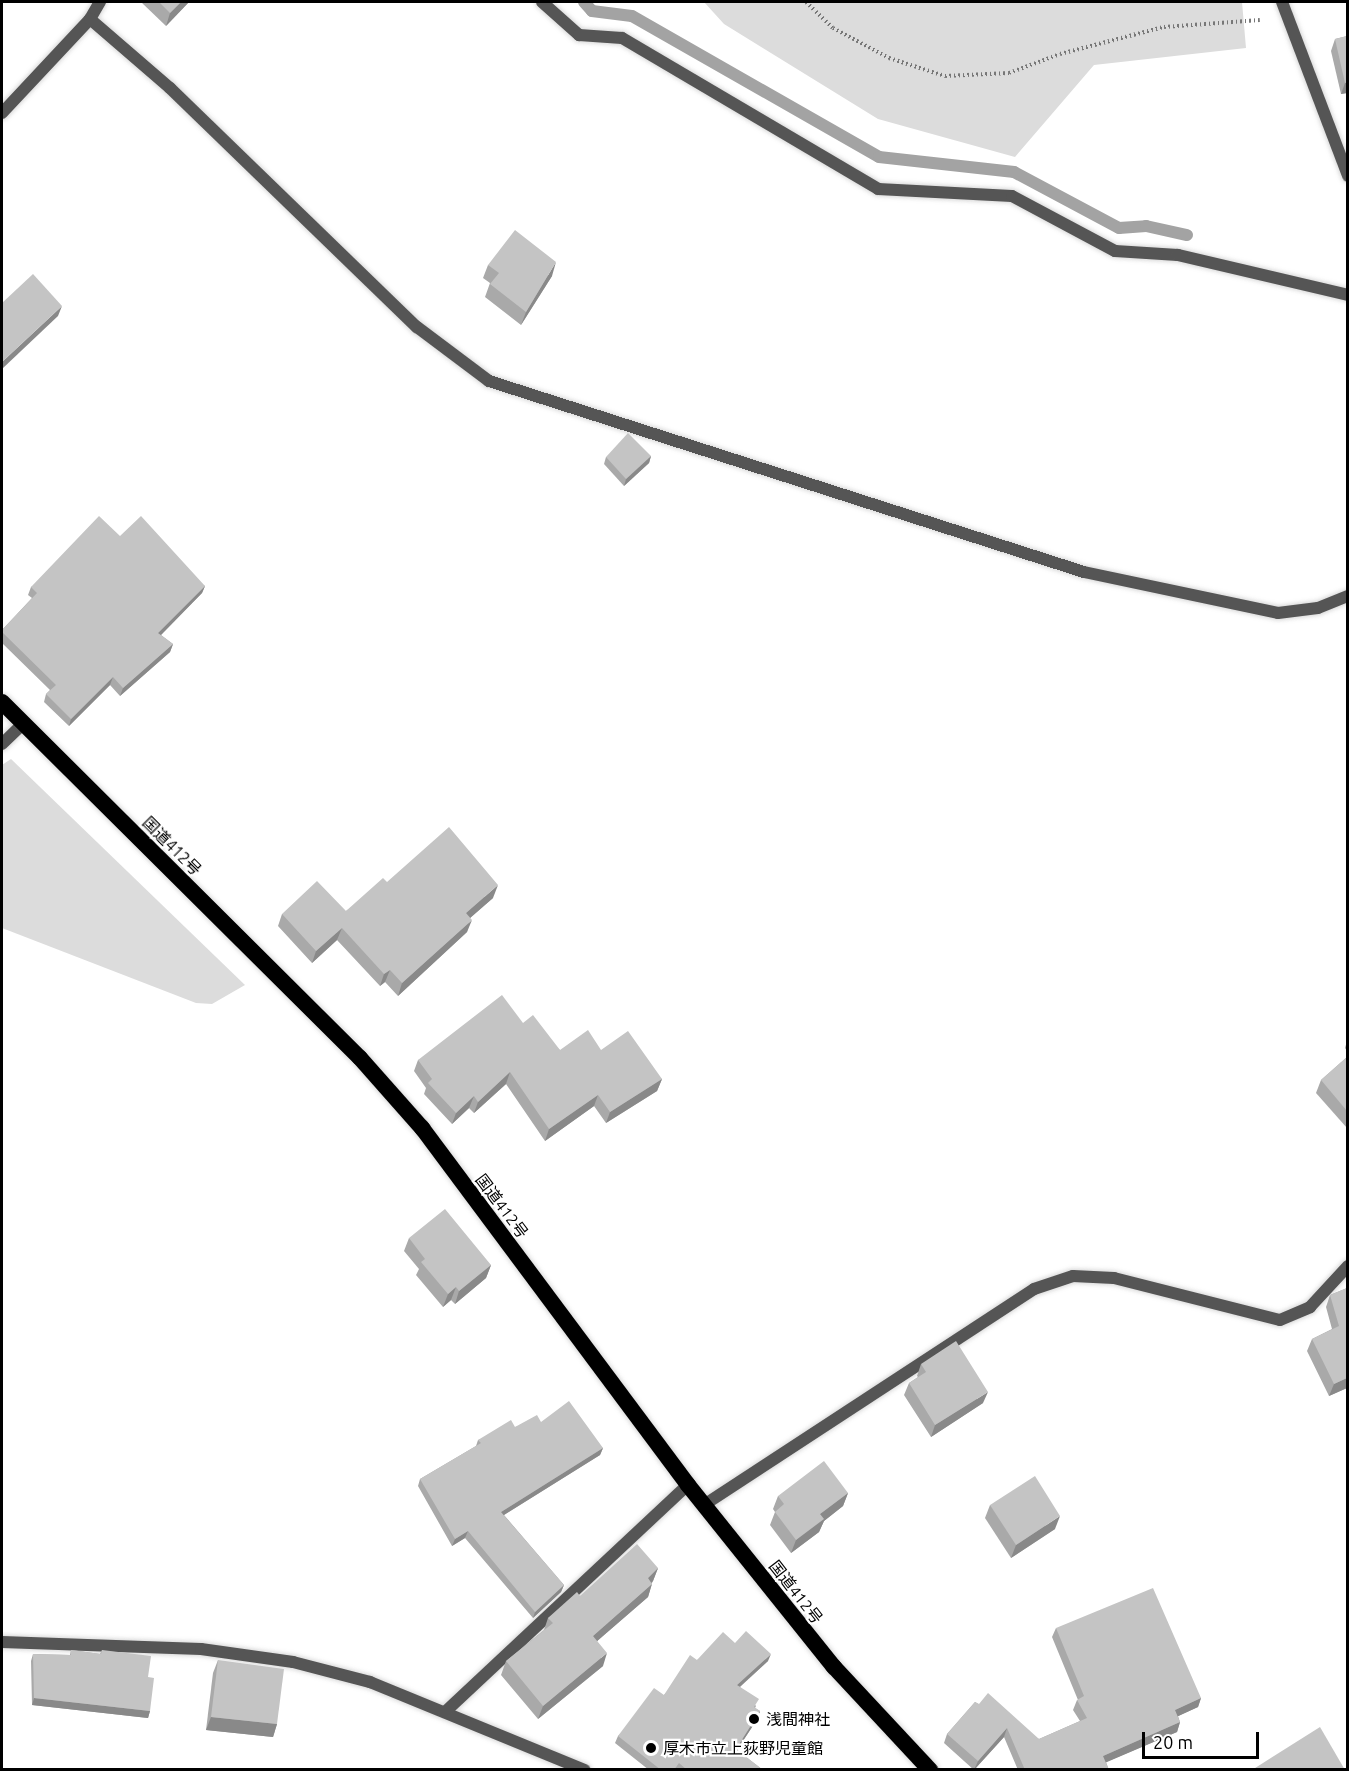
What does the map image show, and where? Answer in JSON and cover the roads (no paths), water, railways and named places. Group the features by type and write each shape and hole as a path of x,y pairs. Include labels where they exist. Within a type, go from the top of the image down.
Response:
{"highway":[{"name":"国道412号","path":"2,702 360,1058 422,1128 688,1485 834,1667 930,1770"}],"street":[{"path":"2,113 90,19 100,2"},
{"path":"542,2 579,35 622,38 878,189 1012,196 1115,251 1178,255 1347,295"},
{"path":"1282,2 1347,176"},
{"path":"90,19 170,88 417,327 489,381 1083,572 1278,613 1318,608 1347,596"},
{"path":"2,744 23,724"},
{"path":"704,1505 1034,1289 1073,1276 1114,1278 1280,1320 1310,1307 1347,1266"},
{"path":"444,1712 688,1485"},
{"path":"2,1642 201,1649 293,1662 370,1682 585,1770"}],"waterway":[{"path":"584,2 592,11 632,16 879,157 1014,172 1119,228 1146,226 1187,235"}],"place":[{"name":"浅間神社","path":"754,1719"},
{"name":"厚木市立上荻野児童館","path":"651,1748"}]}
